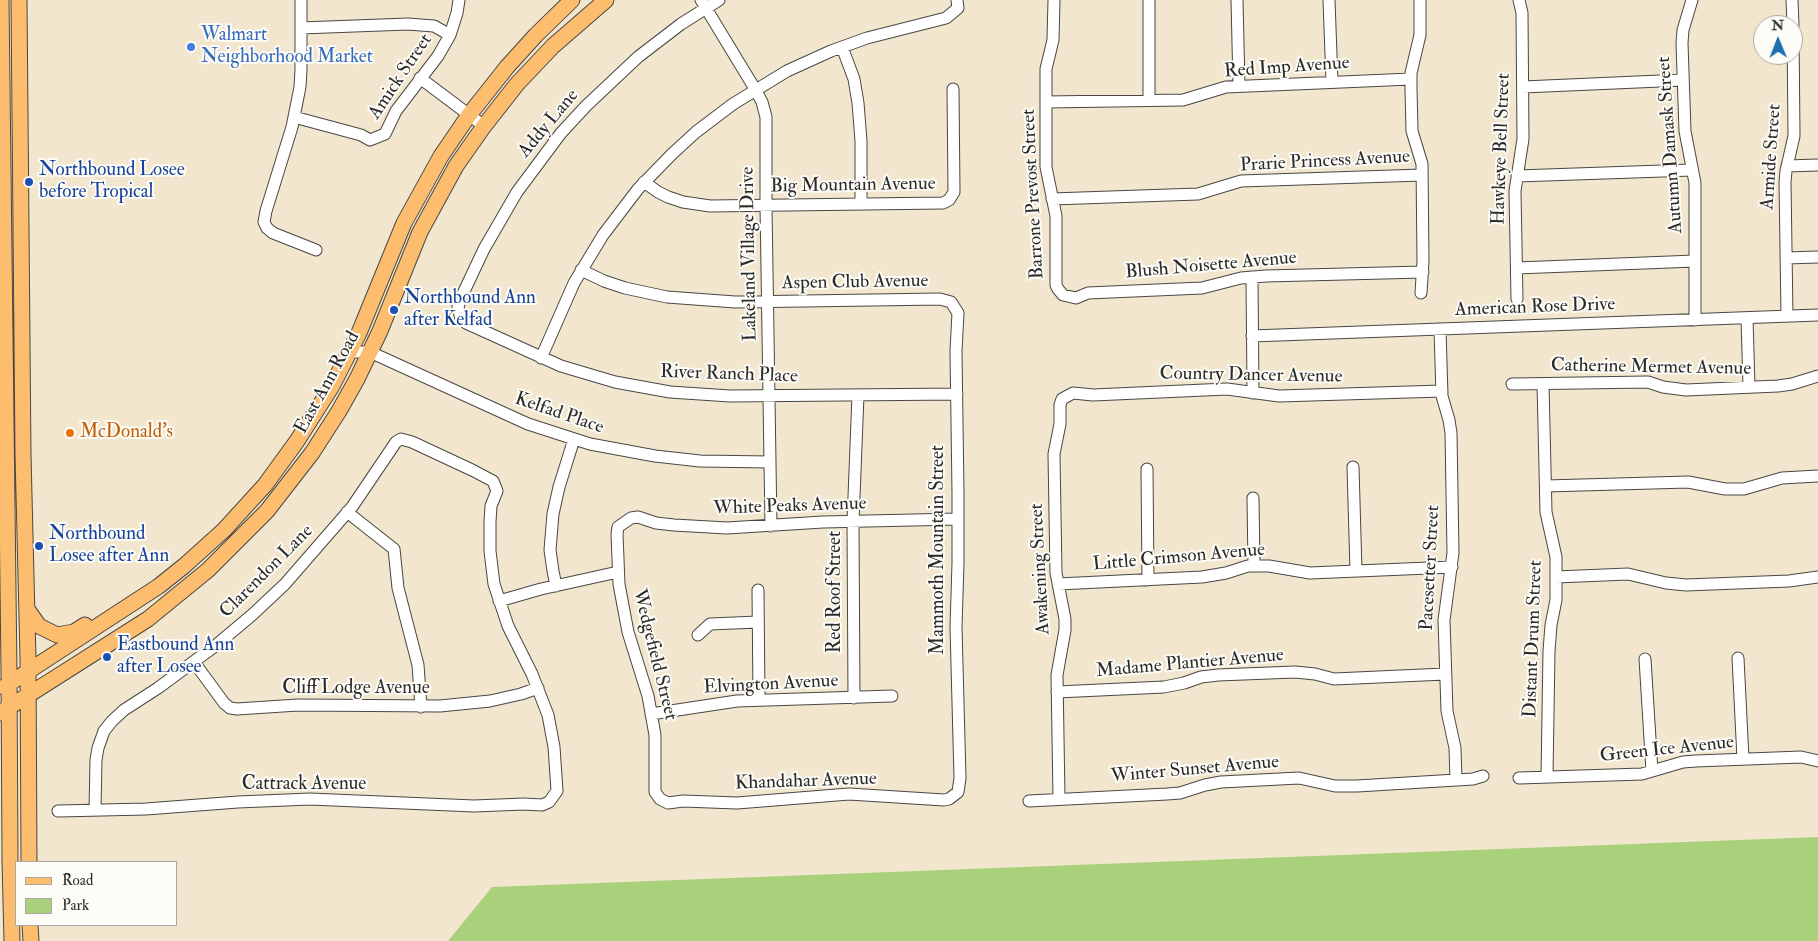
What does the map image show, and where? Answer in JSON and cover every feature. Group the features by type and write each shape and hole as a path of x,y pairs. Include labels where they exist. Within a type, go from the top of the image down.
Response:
{"main road":[{"path":"1,0 3,455 7,510 4,710 12,941"},
{"path":"19,0 29,861"},
{"name":"East Ann Road","path":"5,687 129,607 170,578 208,545 243,510 265,484 290,452 332,386 350,352 412,206 441,156 469,115 517,54 572,0"},
{"name":"East Ann Road","path":"4,710 148,619 220,559 266,511 297,473 339,411 370,352 420,232 456,166 508,95 543,56 606,0"},
{"path":"3,455 14,456 16,470 24,483"},
{"path":"7,510 16,518 16,532 26,550"},
{"path":"208,545 220,559"},
{"path":"27,609 39,626 50,632 62,635 74,632 111,609 129,607"},
{"path":"30,926 31,941"}],"street":[{"path":"301,0 302,69 294,117 264,222 273,233 316,250"},
{"name":"Amick Street","path":"294,117 361,135 370,140 385,134 396,111 438,56 450,35 457,13 458,0"},
{"name":"Addy Lane","path":"459,312 460,300 484,249 502,217 561,133 586,106 638,57 704,4 719,0"},
{"path":"541,358 581,270 603,236 644,182 702,127 755,89 799,65 885,32 946,18 958,8 957,0"},
{"name":"Barrone Prevost Street","path":"1054,0 1053,40 1046,69 1046,167 1056,216 1056,285 1063,295"},
{"path":"1237,0 1238,86"},
{"path":"1329,0 1332,82"},
{"path":"1420,0 1420,35 1411,79 1412,131 1421,159 1422,175 1423,272 1421,293"},
{"name":"Hawkeye Bell Street","path":"1517,299 1515,191 1522,156 1523,139 1522,13 1519,0"},
{"name":"Autumn Damask Street","path":"1692,0 1683,30 1682,80 1685,131 1695,183 1695,320"},
{"path":"1792,0 1793,15"},
{"path":"1148,1 1149,100"},
{"name":"Lakeland Village Drive","path":"704,4 755,89 762,102 766,117 771,526"},
{"path":"301,28 408,24 434,26 450,35"},
{"path":"842,47 854,80 858,103 861,140 861,204"},
{"name":"Armide Street","path":"1787,316 1785,182 1794,136 1793,65"},
{"path":"420,78 484,126"},
{"name":"Red Imp Avenue","path":"1046,102 1183,100 1226,87 1411,79"},
{"path":"1522,87 1682,80"},
{"name":"Big Mountain Avenue","path":"644,182 668,197 694,204 766,206 943,203 949,200 954,192 953,89"},
{"path":"1,141 20,140"},
{"path":"1787,166 1818,165"},
{"path":"1517,176 1692,170"},
{"name":"Prarie Princess Avenue","path":"1052,199 1198,194 1242,181 1422,175"},
{"path":"1786,258 1818,257"},
{"path":"1517,268 1695,262"},
{"name":"Aspen Club Avenue","path":"581,270 625,288 667,297 767,302 940,299 953,304"},
{"name":"Blush Noisette Avenue","path":"1063,295 1076,298 1088,293 1202,288 1232,279 1252,277 1423,272"},
{"path":"1252,277 1253,392"},
{"name":"Mammoth Mountain Street","path":"953,304 958,313 956,627 960,778 958,792 954,796"},
{"name":"River Ranch Place","path":"459,312 461,318 466,323 541,358 588,375 640,388 702,395 858,396 957,394"},
{"name":"American Rose Drive","path":"1252,336 1818,315"},
{"path":"1747,318 1749,387"},
{"name":"Pacesetter Street","path":"1440,329 1442,391 1451,433 1452,567 1445,605 1445,674 1447,711 1455,748 1456,780"},
{"name":"Kelfad Place","path":"350,352 370,352 528,424 574,439 622,451 655,456 700,461 770,462"},
{"name":"Catherine Mermet Avenue","path":"1512,384 1648,382 1664,387 1686,390 1792,384 1818,376"},
{"name":"Distant Drum Street","path":"1543,384 1548,523 1556,557 1556,600 1551,625 1549,651 1547,776"},
{"name":"Country Dancer Avenue","path":"1062,399 1073,393 1093,395 1227,389 1279,396 1442,391"},
{"name":"Red Roof Street","path":"854,698 853,522 858,396"},
{"name":"Awakening Street","path":"1059,798 1057,675 1065,630 1065,619 1056,573 1054,454 1060,424 1060,405 1062,399"},
{"name":"Clarendon Lane","path":"95,810 98,748 104,731 112,721 124,710 194,662 233,631 278,591 318,548 347,512 396,442 401,439 412,442 472,470 496,485 497,491 491,506 490,552 494,584 499,601"},
{"path":"556,586 550,550 553,514 559,487 574,439"},
{"path":"1354,467 1356,571"},
{"path":"1148,469 1148,580"},
{"path":"1546,486 1688,482 1726,489 1744,489 1782,478 1818,476"},
{"path":"1253,498 1254,566"},
{"path":"347,512 394,549 398,588 418,665 421,707"},
{"name":"White Peaks Avenue","path":"625,522 630,518 638,517 656,523 696,527 745,528 823,522 958,519"},
{"name":"Wedgefield Street","path":"625,522 618,527 616,534 619,584 628,632 648,696 656,750 655,792 660,799"},
{"name":"Little Crimson Avenue","path":"1058,584 1216,575 1248,566 1269,566 1302,573 1452,567"},
{"path":"538,688 508,626 499,601 618,572"},
{"path":"1556,577 1628,574 1666,583 1686,585 1789,581 1818,577"},
{"path":"758,590 758,700"},
{"path":"698,635 710,624 758,622"},
{"path":"1738,658 1743,759"},
{"path":"1645,659 1652,771"},
{"name":"Cliff Lodge Avenue","path":"194,662 224,702 230,708 237,709 298,705 421,707 490,701 538,688"},
{"name":"Madame Plantier Avenue","path":"1057,692 1164,687 1201,677 1228,674 1295,672 1315,674 1334,679 1445,674"},
{"name":"Cattrack Avenue","path":"58,811 163,808 310,799 474,806 542,805 549,802 556,791 554,747 548,715 538,688"},
{"name":"Elvington Avenue","path":"651,714 737,701 892,696"},
{"name":"Green Ice Avenue","path":"1518,778 1642,774 1683,762 1801,758 1818,761"},
{"name":"Winter Sunset Avenue","path":"1028,801 1180,793 1221,782 1299,778 1335,786 1473,779 1483,776"},
{"name":"Khandahar Avenue","path":"660,799 668,803 683,801 737,803 849,794 944,800 954,796"}],"green space":[{"path":"1818,837 1818,941 448,941 492,887"}],"place":[{"name":"Walmart Neighborhood Market","path":"191,47"},
{"name":"Northbound Losee before Tropical","path":"29,182"},
{"name":"Northbound Ann after Kelfad","path":"394,310"},
{"name":"McDonald's","path":"70,433"},
{"name":"Northbound Losee after Ann","path":"39,546"},
{"name":"Eastbound Ann after Losee","path":"107,657"}]}
